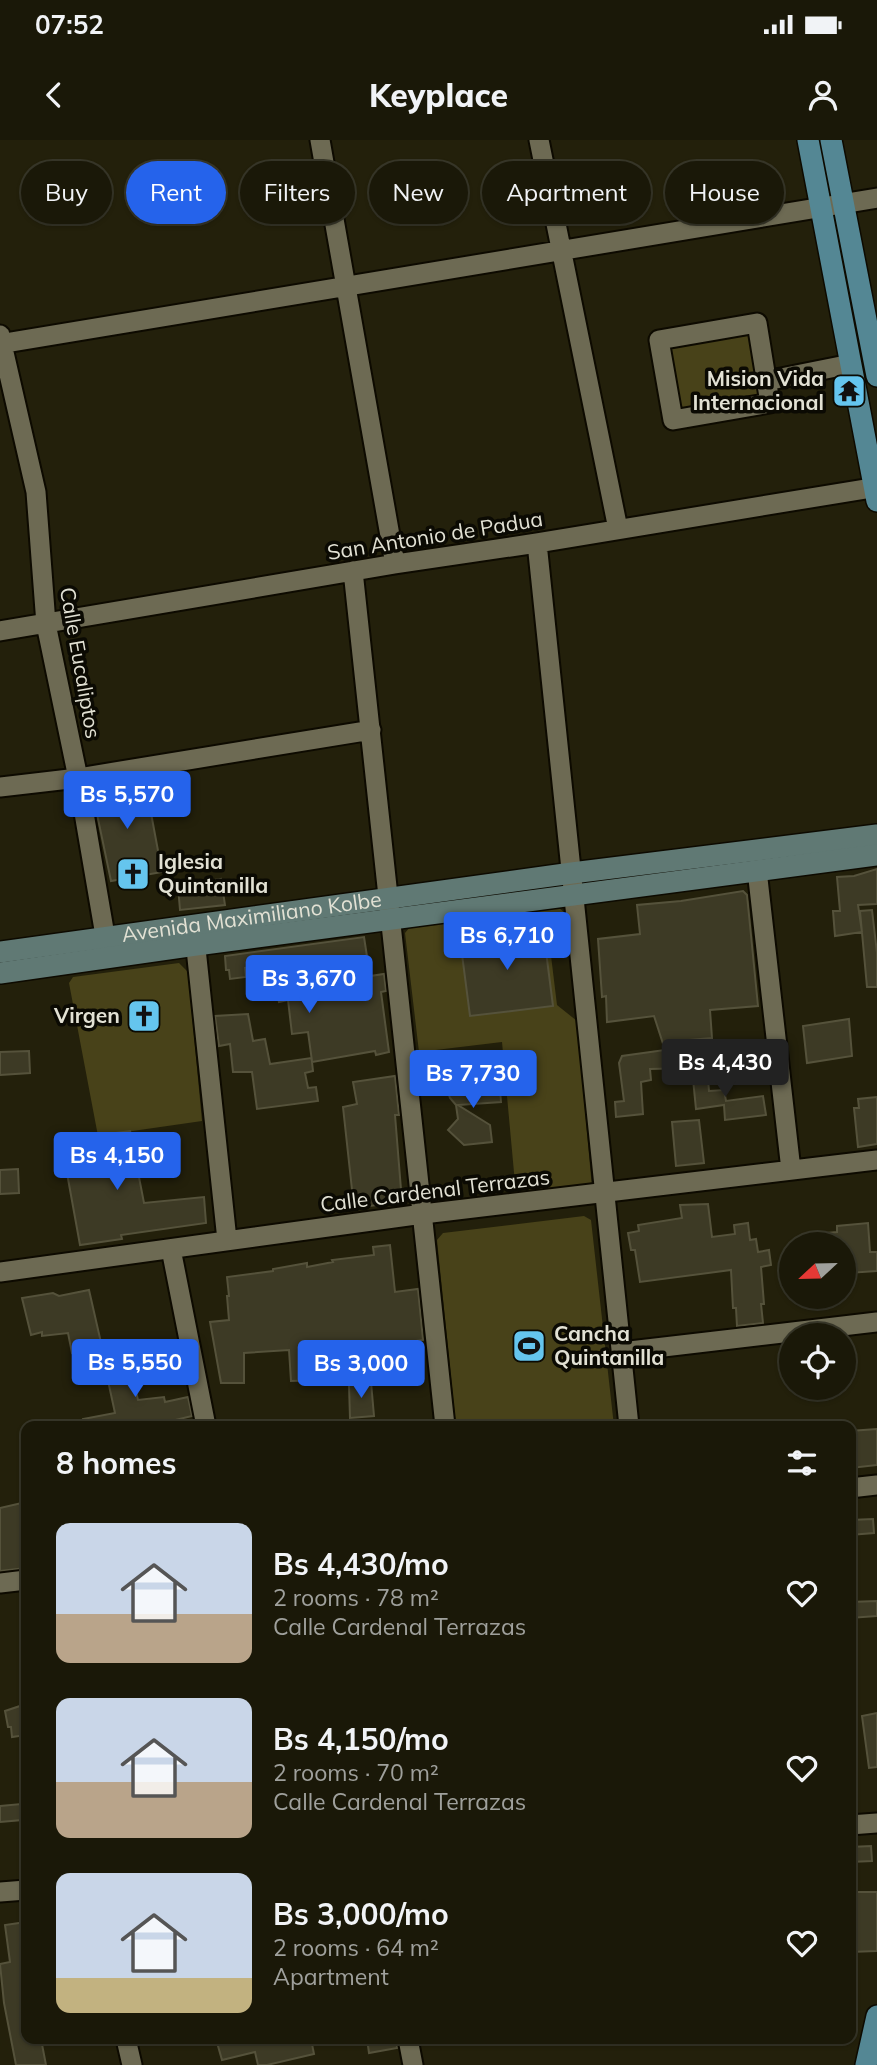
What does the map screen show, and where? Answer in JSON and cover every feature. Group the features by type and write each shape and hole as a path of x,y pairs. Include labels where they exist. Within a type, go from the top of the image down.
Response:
{"main road":[{"path":"808,140 876,492"},
{"path":"831,140 877,376"},
{"name":"Avenida Maximiliano Kolbe","path":"0,952 107,947 194,935 390,898 877,835"},
{"name":"Avenida Maximiliano Kolbe","path":"194,935 392,920 877,855"},
{"name":"Avenida Maximiliano Kolbe","path":"0,973 107,947"},
{"path":"866,2065 877,2017"}],"street":[{"path":"320,140 395,564"},
{"path":"539,140 618,529"},
{"path":"1,341 877,198"},
{"path":"757,323 766,380 770,403 673,420 659,340 757,323"},
{"name":"Calle Eucaliptos","path":"1,341 36,492 46,624 78,778 107,947"},
{"path":"766,380 851,364"},
{"name":"San Antonio de Padua","path":"0,631 395,564 876,492"},
{"path":"537,543 628,1421"},
{"path":"353,571 444,1421"},
{"path":"0,787 78,778 371,730"},
{"path":"757,870 791,1170"},
{"path":"194,935 227,1240"},
{"name":"Calle Cardenal Terrazas","path":"0,1272 423,1214 877,1160"},
{"path":"171,1249 205,1421"},
{"path":"621,1352 877,1322"},
{"path":"856,1487 877,1485"},
{"path":"0,1583 21,1581"},
{"path":"856,1825 877,1823"},
{"path":"0,1892 21,1890"},
{"path":"127,2044 132,2065"},
{"path":"409,2044 413,2065"}],"shaded area":[{"path":"750,333 762,397 679,412 667,348"},
{"path":"557,906 567,915 548,931 557,1005 577,1021 592,1188 516,1194 502,1042 419,1052 405,933 414,922"},
{"path":"179,963 188,972 202,1121 98,1136 69,983 73,977"},
{"name":"Cancha Quintanilla","path":"584,1216 591,1220 613,1421 455,1421 437,1240 443,1233"}],"building":[{"path":"145,781 162,872 111,881 93,795 98,788"},
{"path":"877,869 877,904 858,905 862,932 835,936 833,911 840,911 837,877 854,876"},
{"path":"221,879 225,905 180,910 178,886"},
{"path":"743,891 747,895 758,1006 710,1010 712,1038 690,1040 692,1068 650,1069 651,1080 641,1082 643,1114 616,1117 615,1102 624,1101 619,1063 622,1056 665,1050 654,1016 607,1022 606,996 602,997 598,939 640,934 637,905"},
{"path":"872,910 877,953 877,987 867,987 860,911"},
{"path":"543,928 553,1006 470,1016 460,939"},
{"path":"364,937 370,976 384,974 386,991 381,992 389,1052 376,1055 375,1051 312,1062 313,1071 305,1073 308,1088 316,1087 318,1101 257,1109 252,1072 233,1072 230,1044 219,1046 215,1016 248,1014 253,1041 265,1039 270,1064 311,1058 312,1061 308,1032 292,1034 288,1000 279,1002 271,965 245,968 246,977 230,979 225,956"},
{"path":"849,1019 852,1056 807,1063 803,1026"},
{"path":"29,1051 30,1073 0,1075 0,1052"},
{"path":"707,1068 709,1091 724,1090 726,1101 763,1096 766,1115 725,1120 724,1105 696,1109 692,1069"},
{"path":"395,1076 399,1115 395,1115 402,1202 354,1208 343,1107 357,1104 353,1082"},
{"path":"499,1079 501,1102 458,1105 490,1125 492,1142 464,1145 448,1130 458,1119 456,1105 448,1092 452,1084"},
{"path":"877,1097 877,1144 858,1147 854,1108 859,1108 858,1099"},
{"path":"699,1120 704,1163 676,1166 672,1122"},
{"path":"130,1131 144,1203 204,1197 206,1223 121,1235 122,1239 80,1245 61,1140"},
{"path":"18,1169 19,1193 0,1194 0,1170"},
{"path":"708,1204 712,1237 735,1234 734,1225 748,1223 750,1240 756,1239 758,1252 769,1250 771,1265 761,1267 763,1323 737,1326 731,1270 640,1282 635,1250 631,1250 628,1233 639,1231 638,1225 682,1218 680,1205"},
{"path":"868,1223 870,1252 877,1252 877,1271 856,1272 856,1232 837,1232 837,1226"},
{"path":"390,1245 395,1292 418,1289 423,1340 350,1350 352,1379 291,1381 289,1350 244,1353 244,1383 221,1383 210,1322 229,1320 227,1277 374,1255 373,1247"},
{"path":"89,1290 102,1347 72,1353 68,1333 42,1336 42,1332 31,1335 22,1298 53,1293 59,1296"},
{"path":"125,1347 138,1400 164,1397 165,1402 188,1397 192,1416 171,1421 83,1421 115,1413 102,1353"},
{"path":"371,1382 374,1416 350,1418 349,1385"},
{"path":"877,1429 877,1465 856,1467 856,1431"},
{"path":"21,1503 21,1569 0,1571 0,1508"},
{"path":"873,1519 874,1533 856,1534 856,1520"},
{"path":"877,1601 877,1616 856,1618 856,1602"},
{"path":"21,1706 21,1736 12,1737 5,1711"},
{"path":"877,1713 877,1767 869,1768 862,1716"},
{"path":"21,1804 21,1820 0,1822 0,1806"},
{"path":"871,1846 872,1861 856,1862 856,1847"},
{"path":"856,1892 877,1892 877,1951 856,1952"},
{"path":"21,1923 21,2044 42,2044 46,2065 16,2065 4,2003 0,1964 10,1962 5,1925"},
{"path":"217,2044 312,2044 314,2054 267,2065 258,2065 255,2052 222,2060"},
{"path":"368,2044 397,2044 397,2048 369,2053"}],"place":[{"name":"Mision Vida Internacional","path":"849,391"},
{"name":"Iglesia Quintanilla","path":"133,874"},
{"name":"Virgen","path":"144,1016"},
{"name":"Cancha Quintanilla","path":"529,1346"}]}
